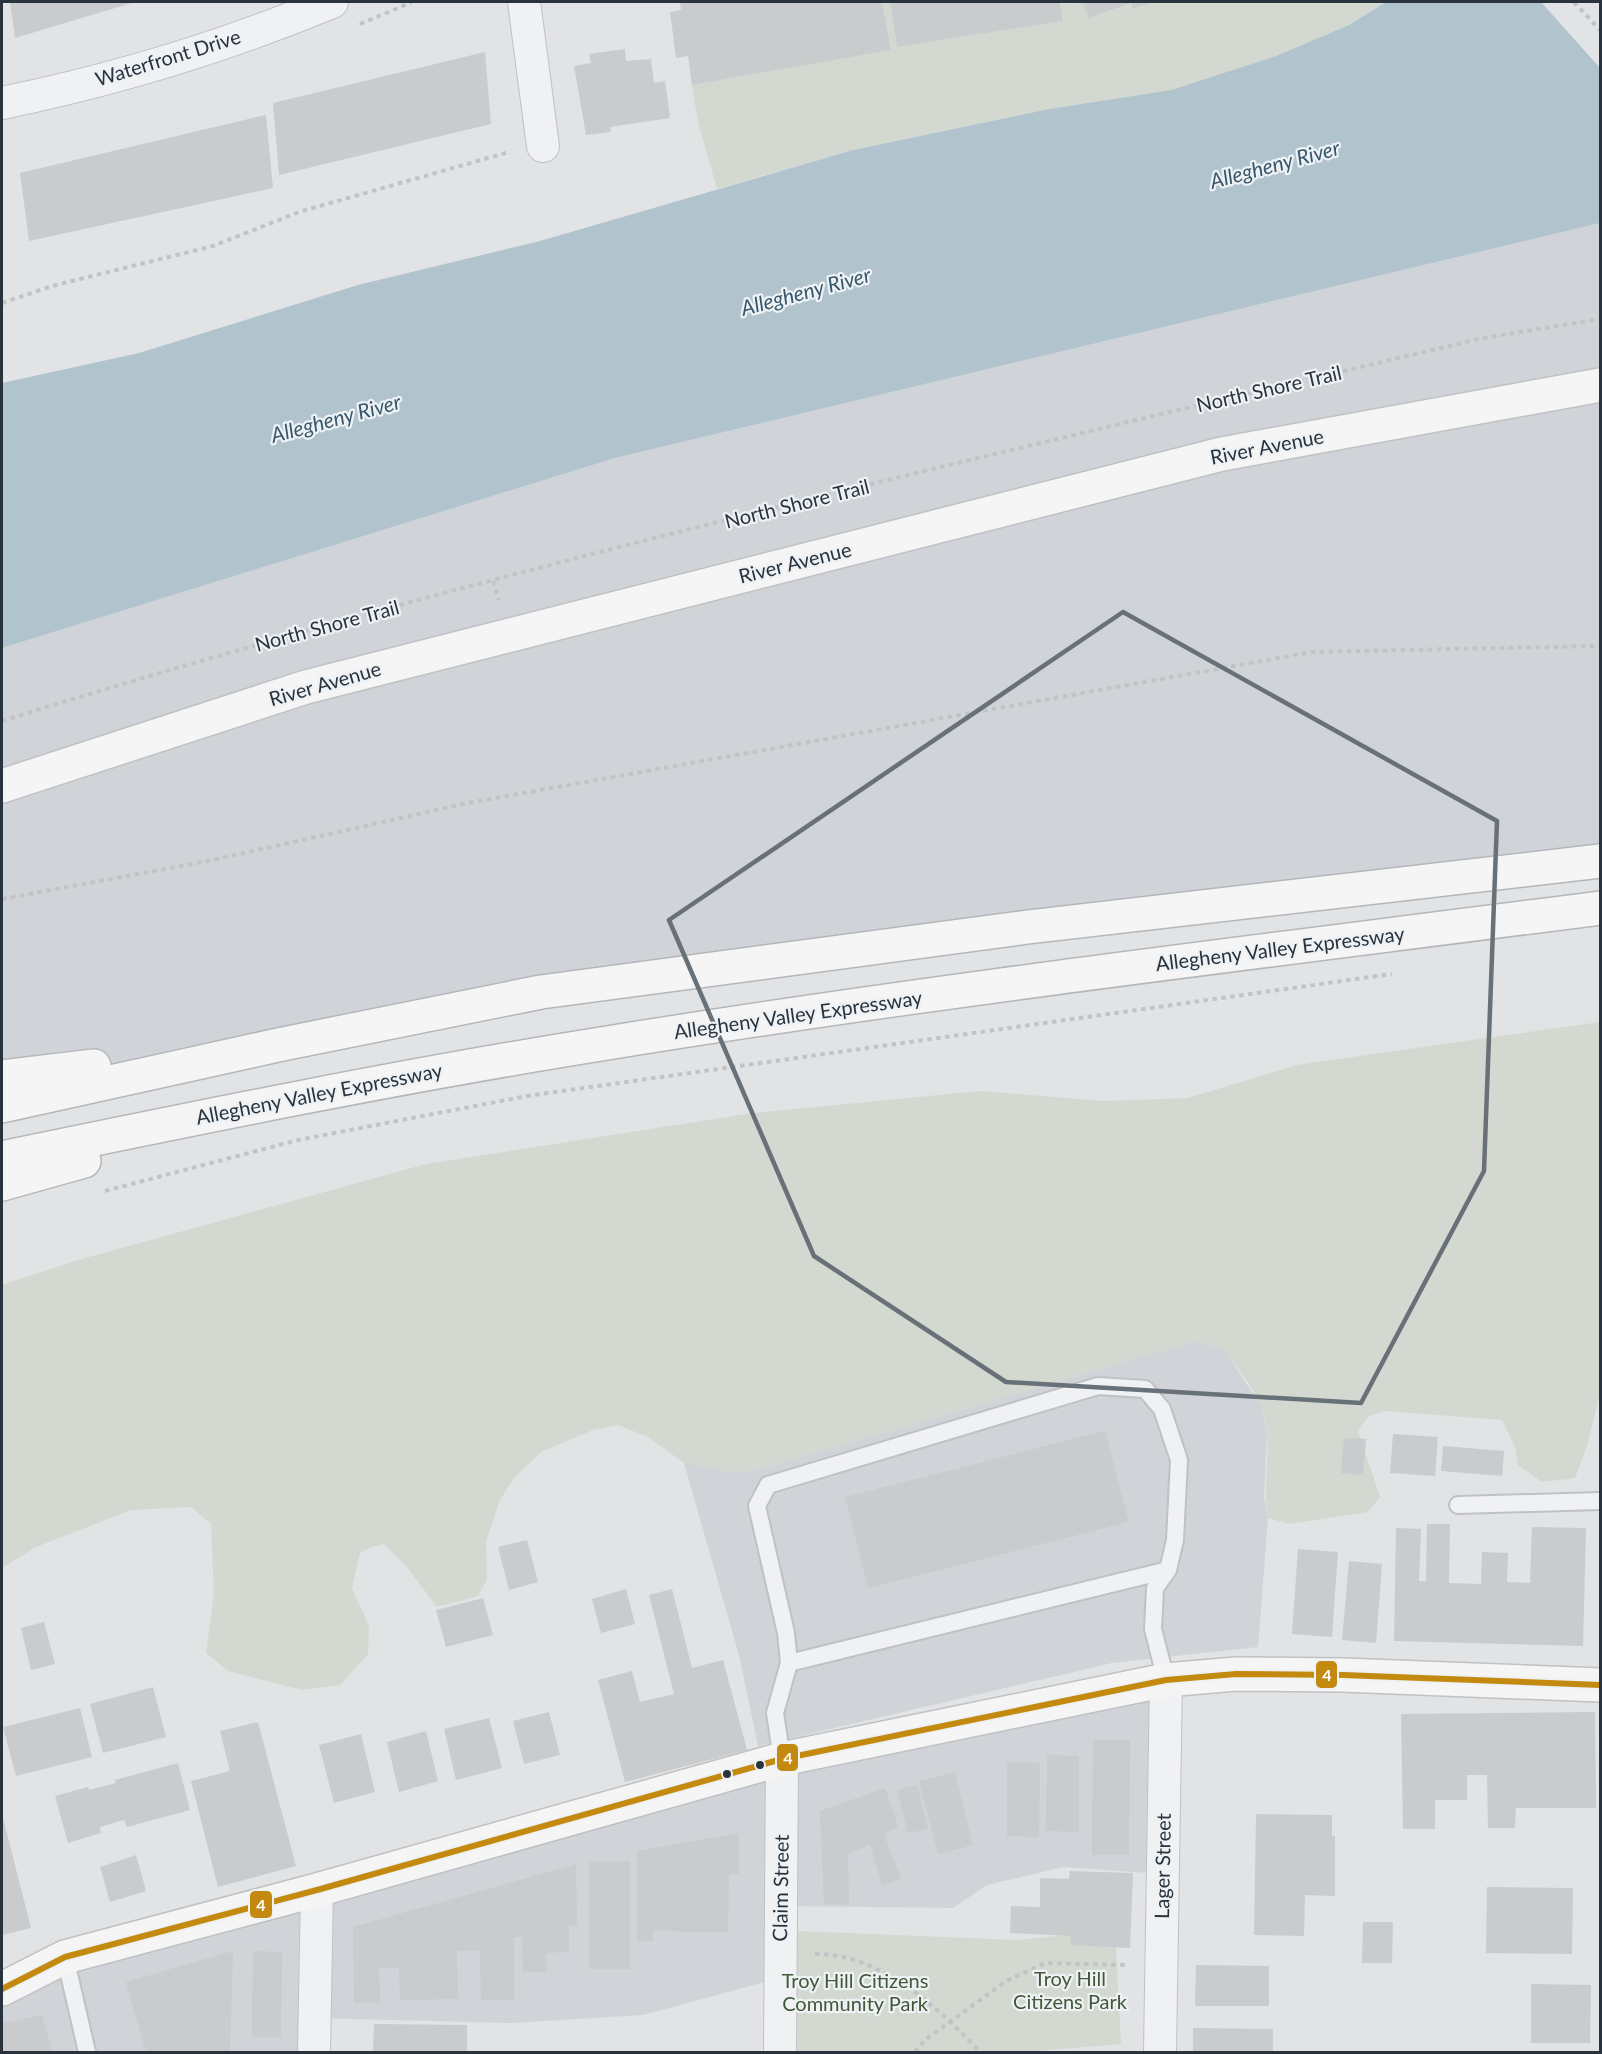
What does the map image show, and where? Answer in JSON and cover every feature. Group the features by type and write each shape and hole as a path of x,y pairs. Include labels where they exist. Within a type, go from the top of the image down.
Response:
{"main road":[{"name":"River Avenue","path":"2,786 306,687 1211,457 1600,385"},
{"path":"2,1106 278,1045 541,992 1040,926 1600,861"},
{"name":"Allegheny Valley Expressway","path":"2,1158 351,1086 604,1043 1029,981 1600,908"},
{"path":"2,1077 278,1045"},
{"path":"2,1184 351,1086"},
{"path":"4,1986 65,1957 317,1890 782,1759 1166,1680 1236,1674 1343,1675 1600,1685"}],"street":[{"name":"Waterfront Drive","path":"2,103 105,78 205,48 262,30 332,2"},
{"path":"524,2 543,146"},
{"name":"Lager Street","path":"1160,2052 1166,1680"},
{"name":"Claim Street","path":"780,2052 782,1759"},
{"path":"314,2052 317,1890"}],"lane":[{"path":"782,1759 775,1713 789,1663 786,1633 757,1506 768,1485 1098,1386 1145,1389 1162,1409 1179,1460 1175,1540 1168,1570 1155,1588 1153,1629 1166,1680"},
{"path":"1458,1505 1600,1501"},
{"path":"789,1663 1168,1570"},
{"path":"65,1957 87,2052"}],"path":[{"path":"1574,2 1600,30"},
{"path":"2,303 52,286 213,246 299,212 508,152 543,146"},
{"name":"North Shore Trail","path":"2,721 299,632 650,540 1483,338 1600,319"},
{"path":"2,899 208,861 468,803 1311,652 1600,646"},
{"path":"104,1191 298,1140 527,1096 1401,972"},
{"path":"780,1955 822,1954 850,1960 895,1977 936,2008 980,2052"},
{"path":"915,2052 925,2040 1006,1981 1045,1963 1162,1967"}],"highlighted area":[{"path":"1123,612 1497,821 1484,1171 1361,1403 1006,1382 814,1256 669,920"}],"shaded area":[{"path":"1600,223 1600,861 541,992 2,1106 2,648 615,458"},
{"path":"1195,1341 1223,1348 1261,1406 1267,1432 1264,1498 1268,1518 1258,1647 1112,1663 758,1746 739,1655 684,1463 725,1471 749,1472"},
{"path":"1166,1680 1163,1874 1063,1867 987,1885 953,1908 781,1906 780,1978 643,2015 512,2023 314,2018 314,2052 2,2052 2,1989 65,1957"}],"green space":[{"path":"882,2 890,2 897,47 1062,21 1060,4 1082,2 1089,18 1131,3 1133,9 1152,2 1386,2 1349,25 1276,56 1171,90 1049,109 853,150 717,189 698,122 692,85 891,50"},
{"path":"1600,1022 1600,1393 1587,1446 1575,1478 1542,1482 1518,1465 1515,1447 1502,1420 1386,1411 1369,1416 1358,1431 1380,1497 1368,1512 1289,1524 1268,1518 1266,1504 1267,1434 1258,1399 1223,1348 1195,1341 749,1472 725,1471 684,1463 648,1437 618,1425 593,1430 541,1452 514,1478 500,1500 486,1541 487,1579 478,1596 437,1607 407,1567 384,1544 360,1553 352,1588 369,1626 368,1654 340,1685 302,1690 228,1671 206,1653 214,1594 211,1524 191,1507 131,1510 36,1547 2,1568 2,1285 78,1260 426,1164 753,1113 980,1091 1104,1101 1188,1098 1297,1065"},
{"name":"Troy Hill Citizens Community Park","path":"1115,1930 1121,2044 1024,2052 795,2052 796,1931 1019,1940"}],"water":[{"name":"Allegheny River","path":"1386,2 1600,2 1600,223 615,458 2,648 2,383 139,353 358,285 540,241 853,150 1049,109 1171,90 1276,56 1349,25"}],"pier":[{"path":"1541,2 1600,2 1600,68"}],"building":[{"path":"10,2 135,2 15,38"},
{"path":"680,2 882,2 891,50 692,85 688,56 676,58 670,12 681,10"},
{"path":"890,2 1063,2 1060,4 1063,21 897,47"},
{"path":"1082,2 1152,2 1133,9 1131,3 1089,18"},
{"path":"625,49 626,61 651,59 654,83 665,81 670,118 610,127 611,132 586,135 574,66 591,63 589,54"},
{"path":"485,52 491,124 279,175 273,103"},
{"path":"266,115 273,188 29,241 20,173"},
{"path":"1105,1431 1129,1522 868,1588 845,1497"},
{"path":"1393,1434 1438,1437 1435,1476 1390,1473"},
{"path":"1344,1438 1366,1439 1363,1475 1341,1473"},
{"path":"1443,1446 1504,1451 1502,1476 1441,1471"},
{"path":"1427,1524 1450,1524 1449,1583 1481,1584 1482,1552 1508,1553 1507,1582 1530,1583 1532,1527 1586,1528 1583,1646 1394,1641 1396,1528 1421,1529 1419,1581 1426,1581"},
{"path":"527,1540 538,1582 509,1590 498,1547"},
{"path":"1298,1549 1338,1552 1332,1637 1292,1634"},
{"path":"1349,1561 1382,1564 1376,1643 1342,1640"},
{"path":"626,1589 635,1624 601,1633 592,1599"},
{"path":"672,1589 692,1668 723,1660 747,1750 625,1782 598,1680 632,1671 640,1702 674,1694 649,1595"},
{"path":"483,1598 493,1635 446,1647 436,1610"},
{"path":"44,1622 55,1664 31,1670 21,1628"},
{"path":"153,1687 166,1737 103,1753 90,1704"},
{"path":"80,1708 92,1757 16,1776 3,1727"},
{"path":"549,1712 560,1755 524,1764 513,1721"},
{"path":"1595,1712 1596,1808 1516,1808 1515,1828 1488,1828 1487,1775 1467,1775 1467,1800 1435,1800 1435,1829 1403,1829 1401,1714"},
{"path":"489,1718 502,1768 456,1780 444,1729"},
{"path":"258,1722 296,1866 218,1887 191,1781 230,1771 220,1731"},
{"path":"426,1731 438,1781 399,1792 387,1742"},
{"path":"361,1734 375,1792 334,1803 319,1745"},
{"path":"1093,1740 1130,1740 1129,1855 1092,1855"},
{"path":"1047,1755 1079,1756 1079,1832 1046,1831"},
{"path":"1007,1762 1040,1763 1039,1837 1007,1836"},
{"path":"178,1763 190,1810 127,1827 124,1820 100,1827 101,1833 68,1843 55,1796 88,1787 89,1790 116,1783 115,1780"},
{"path":"955,1772 973,1845 938,1854 919,1781"},
{"path":"917,1785 928,1829 908,1833 897,1790"},
{"path":"885,1788 898,1826 884,1834 901,1879 882,1885 870,1844 848,1854 849,1905 824,1904 820,1811"},
{"path":"2,1814 31,1928 2,1935"},
{"path":"1256,1814 1332,1815 1332,1836 1335,1836 1335,1896 1305,1895 1304,1936 1254,1935"},
{"path":"739,1833 739,1874 729,1874 728,1932 653,1931 653,1941 637,1941 637,1851"},
{"path":"136,1855 146,1891 110,1902 100,1867"},
{"path":"589,1861 630,1861 630,1969 589,1969"},
{"path":"576,1864 577,1925 569,1925 569,1952 546,1953 547,1972 523,1972 522,1937 514,1937 514,2000 481,2000 480,1951 457,1951 458,1999 400,2000 399,1968 379,1968 380,2003 354,2003 353,1927"},
{"path":"1070,1871 1133,1873 1130,1948 1071,1945 1071,1936 1010,1933 1011,1906 1040,1907 1040,1878 1069,1879"},
{"path":"1487,1887 1573,1888 1572,1954 1486,1953"},
{"path":"1363,1922 1393,1922 1392,1963 1362,1963"},
{"path":"233,1951 230,2052 146,2052 126,1982"},
{"path":"253,1951 282,1952 281,2037 252,2037"},
{"path":"1196,1965 1269,1966 1269,2006 1195,2006"},
{"path":"1531,1984 1591,1985 1590,2043 1531,2043"},
{"path":"42,2015 52,2052 2,2052 2,2023"},
{"path":"374,2024 467,2025 467,2052 373,2052"},
{"path":"1193,2028 1273,2029 1273,2052 1193,2052"}],"transit line":[{"name":"4","path":"2,1989 65,1957 317,1890 782,1759 1166,1680 1236,1674 1343,1675 1600,1685"}],"park label":[{"name":"Troy Hill Citizens Park","path":"1070,1990"}]}
